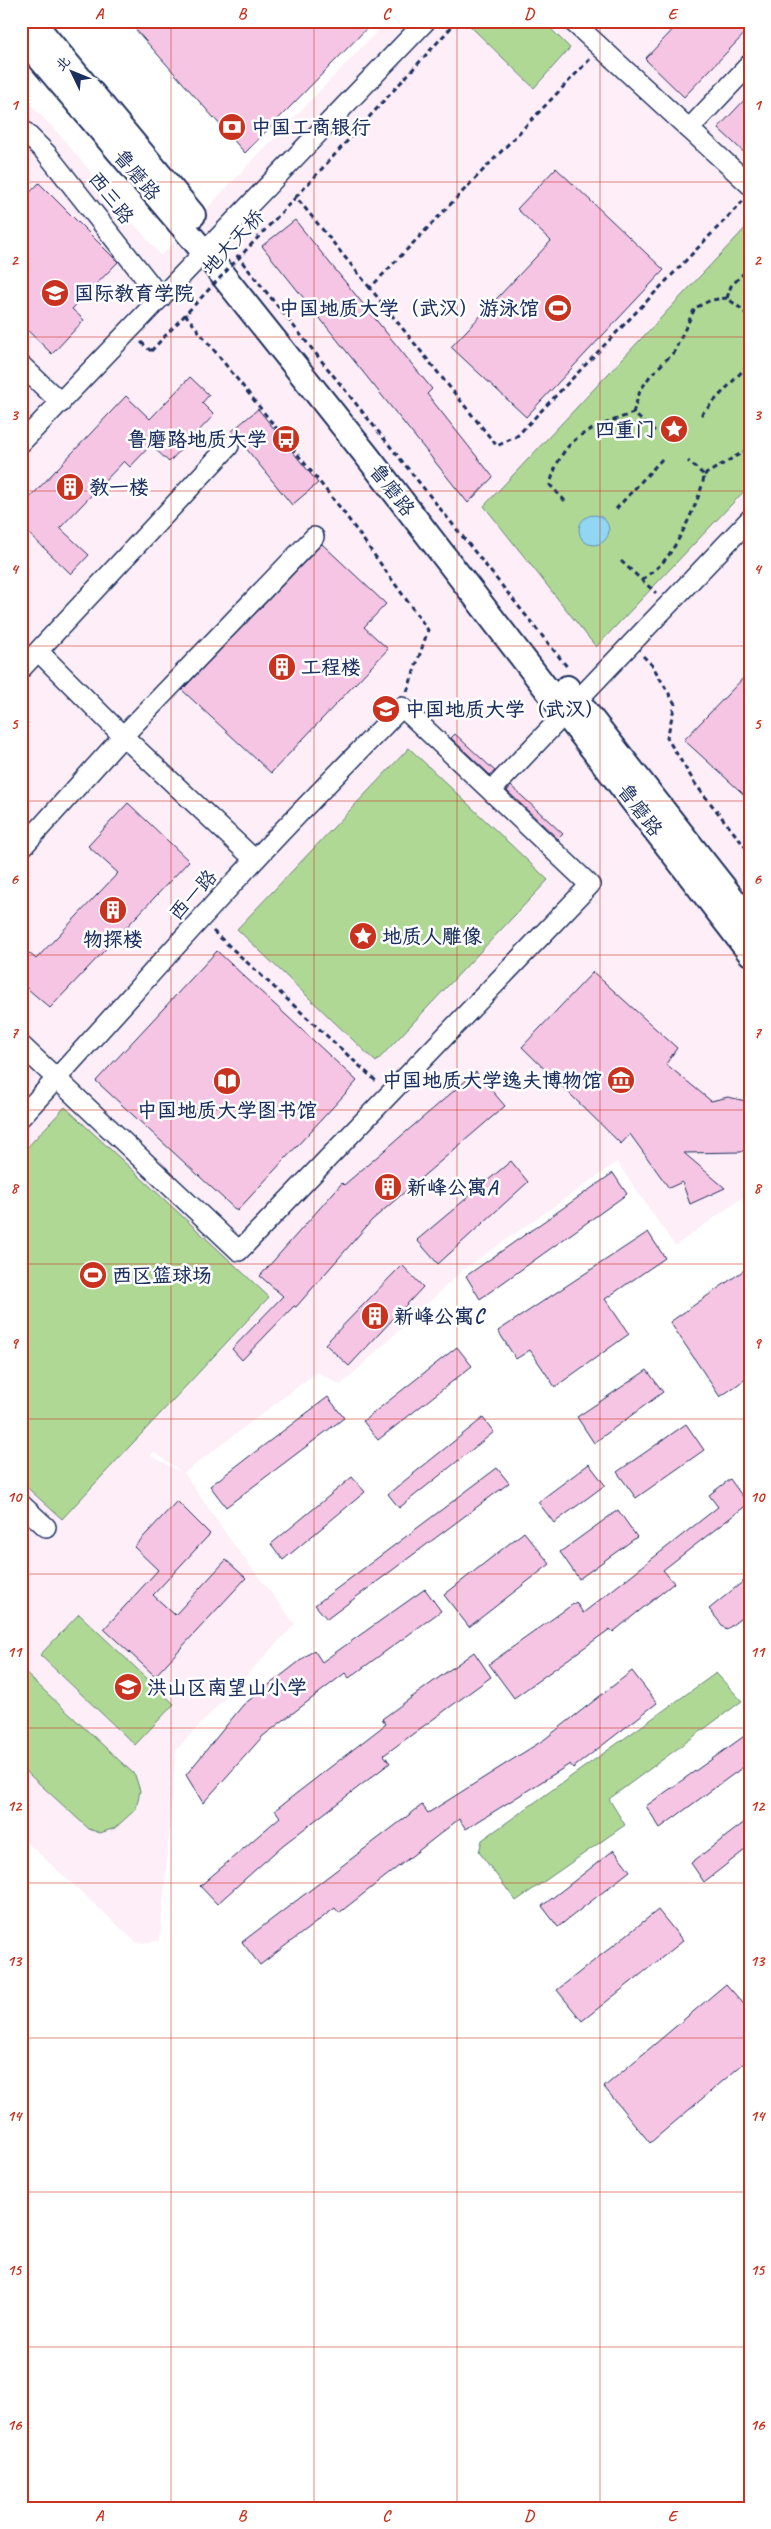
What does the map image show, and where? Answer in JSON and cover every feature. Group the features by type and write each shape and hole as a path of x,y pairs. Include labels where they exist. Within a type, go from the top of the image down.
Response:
{"main road":[{"name":"鲁磨路","path":"32,21 214,244 750,921"},
{"name":"鲁磨路","path":"21,36 214,244"},
{"name":"鲁磨路","path":"577,702 750,953"}],"street":[{"path":"21,443 426,21"},
{"path":"572,21 750,185"},
{"path":"689,129 750,64"},
{"name":"西三路","path":"21,128 47,154 161,298"},
{"path":"21,364 61,403"},
{"path":"229,446 27,658 124,736 255,860"},
{"path":"491,791 750,520"},
{"path":"21,848 124,736 314,537"},
{"path":"21,1045 239,1251 590,885 402,707"},
{"name":"西一路","path":"21,1117 255,860 402,707"},
{"path":"21,1504 46,1527"}],"path":[{"name":"地大天桥","path":"151,351 296,197 457,21"},
{"path":"370,288 600,47"},
{"path":"296,197 497,446 517,436 750,194"},
{"path":"214,244 577,702"},
{"path":"727,298 731,286 750,267"},
{"path":"633,413 640,391 664,360 674,352 696,308 711,300 727,298 744,311 750,320"},
{"path":"185,314 342,510 428,630 402,707"},
{"path":"701,415 750,363"},
{"path":"633,413 656,432"},
{"path":"565,501 550,485 553,472 568,446 580,434 633,413"},
{"path":"704,475 750,448"},
{"path":"616,509 663,458"},
{"path":"642,580 664,562 689,518 704,483 704,475 688,461"},
{"path":"621,561 670,605"},
{"path":"632,645 652,665 675,704 667,738 696,785 750,853"},
{"path":"201,920 390,1094"}],"shaded area":[{"name":"中国地质大学（武汉）","path":"387,21 750,21 750,1192 675,1246 617,1162 464,1269 341,1385 317,1372 184,1473 231,1541 295,1624 176,1750 160,1941 137,1943 21,1837 21,95 58,133 161,256","holes":["154,1452 179,1471 151,1456"]}],"green space":[{"path":"474,21 543,21 570,48 534,88 470,26"},
{"path":"750,223 750,485 596,647 484,506"},
{"path":"409,748 548,880 376,1062 237,929"},
{"path":"65,1107 269,1297 62,1519 21,1482 21,1154"},
{"path":"79,1614 174,1704 135,1745 40,1655"},
{"path":"21,1669 135,1775 140,1791 136,1809 115,1828 100,1833 89,1829 21,1767"},
{"path":"716,1673 742,1701 609,1799 625,1825 516,1901 479,1852 482,1840"}],"water":[{"path":"594,515 600,516 608,524 608,536 600,544 594,545 588,544 580,536 579,530 580,524 588,516"}],"building":[{"path":"128,21 374,21 245,153"},
{"path":"681,21 750,21 750,28 684,97 645,59"},
{"path":"750,94 750,158 718,128"},
{"name":"中国地质大学（武汉）游泳馆","path":"556,168 664,270 526,417 451,347 551,241 517,209"},
{"path":"39,183 118,262 72,309 84,320 52,354 21,324 21,202"},
{"path":"295,220 432,389 427,394 493,477 468,503 262,246"},
{"name":"教一楼","path":"190,377 209,395 202,403 214,415 169,462 151,445 130,467 124,461 60,528 89,555 71,574 21,526 21,507 126,396 150,419"},
{"path":"258,409 318,483 292,505 232,431"},
{"name":"工程楼","path":"322,544 386,604 364,627 388,649 271,773 182,690"},
{"path":"750,671 750,800 684,740"},
{"path":"455,734 495,771 490,775 451,738"},
{"path":"511,786 563,834 558,839 507,791"},
{"name":"物探楼","path":"128,803 189,861 50,1008 21,983 21,946 36,959 118,873 88,846"},
{"name":"中国地质大学图书馆","path":"217,951 357,1081 237,1211 96,1081"},
{"name":"中国地质大学逸夫博物馆","path":"593,972 677,1048 666,1064 711,1101 728,1097 750,1102 750,1146 741,1152 684,1153 725,1188 690,1204 682,1182 669,1188 630,1134 621,1144 522,1047"},
{"name":"新峰公寓A","path":"476,1072 505,1106 372,1220 296,1307 294,1306 242,1360 232,1349 283,1296 260,1276 342,1183 344,1185"},
{"path":"511,1161 528,1182 438,1264 417,1240"},
{"path":"613,1173 627,1194 480,1299 466,1276"},
{"path":"648,1232 665,1258 605,1299 629,1334 555,1387 530,1350 516,1359 498,1331"},
{"name":"新峰公寓C","path":"402,1265 423,1287 349,1366 325,1344"},
{"path":"750,1266 750,1376 720,1397 670,1322"},
{"path":"457,1347 472,1366 378,1440 363,1421"},
{"path":"647,1370 663,1392 594,1443 577,1417"},
{"path":"328,1397 344,1418 226,1507 210,1486"},
{"path":"483,1418 494,1432 399,1508 388,1494"},
{"path":"686,1424 704,1450 636,1498 617,1472"},
{"path":"589,1464 605,1485 554,1523 538,1502"},
{"path":"497,1468 509,1483 327,1619 315,1605"},
{"path":"352,1477 365,1492 283,1560 271,1544"},
{"path":"730,1479 748,1504 663,1570 674,1583 613,1632 610,1629 514,1698 489,1664 576,1602 583,1613 718,1507 709,1495"},
{"path":"177,1501 210,1534 153,1595 175,1615 226,1560 246,1578 155,1676 104,1629 158,1570 134,1547"},
{"path":"618,1510 637,1537 579,1579 560,1552"},
{"path":"524,1532 550,1564 469,1627 444,1595"},
{"path":"750,1576 750,1611 726,1630 709,1609"},
{"path":"425,1589 441,1611 349,1678 345,1673 263,1736 203,1803 186,1775 243,1705 314,1650 322,1662"},
{"path":"474,1652 491,1677 384,1755 390,1763 283,1845 217,1904 200,1886 280,1817 275,1810 386,1724 382,1719"},
{"path":"632,1671 657,1703 573,1768 570,1764 466,1829 459,1819 339,1913 335,1908 260,1965 242,1942 422,1805 428,1813 545,1739"},
{"path":"750,1732 750,1762 660,1828 646,1806"},
{"path":"750,1818 750,1846 704,1882 691,1863"},
{"path":"614,1850 630,1871 558,1927 542,1906"},
{"path":"658,1910 683,1941 582,2021 557,1990"},
{"path":"726,1984 750,2011 750,2058 650,2143 604,2087"}],"place":[{"name":"中国工商银行","path":"232,127"},
{"name":"国际教育学院","path":"55,293"},
{"name":"中国地质大学（武汉）游泳馆","path":"558,308"},
{"name":"四重门","path":"674,429"},
{"name":"鲁磨路地质大学","path":"286,439"},
{"name":"教一楼","path":"70,487"},
{"name":"工程楼","path":"282,667"},
{"name":"中国地质大学（武汉）","path":"386,709"},
{"name":"物探楼","path":"113,910"},
{"name":"地质人雕像","path":"363,936"},
{"name":"中国地质大学逸夫博物馆","path":"621,1080"},
{"name":"中国地质大学图书馆","path":"227,1081"},
{"name":"新峰公寓A","path":"388,1187"},
{"name":"西区篮球场","path":"93,1275"},
{"name":"新峰公寓C","path":"375,1316"},
{"name":"洪山区南望山小学","path":"128,1687"}]}
